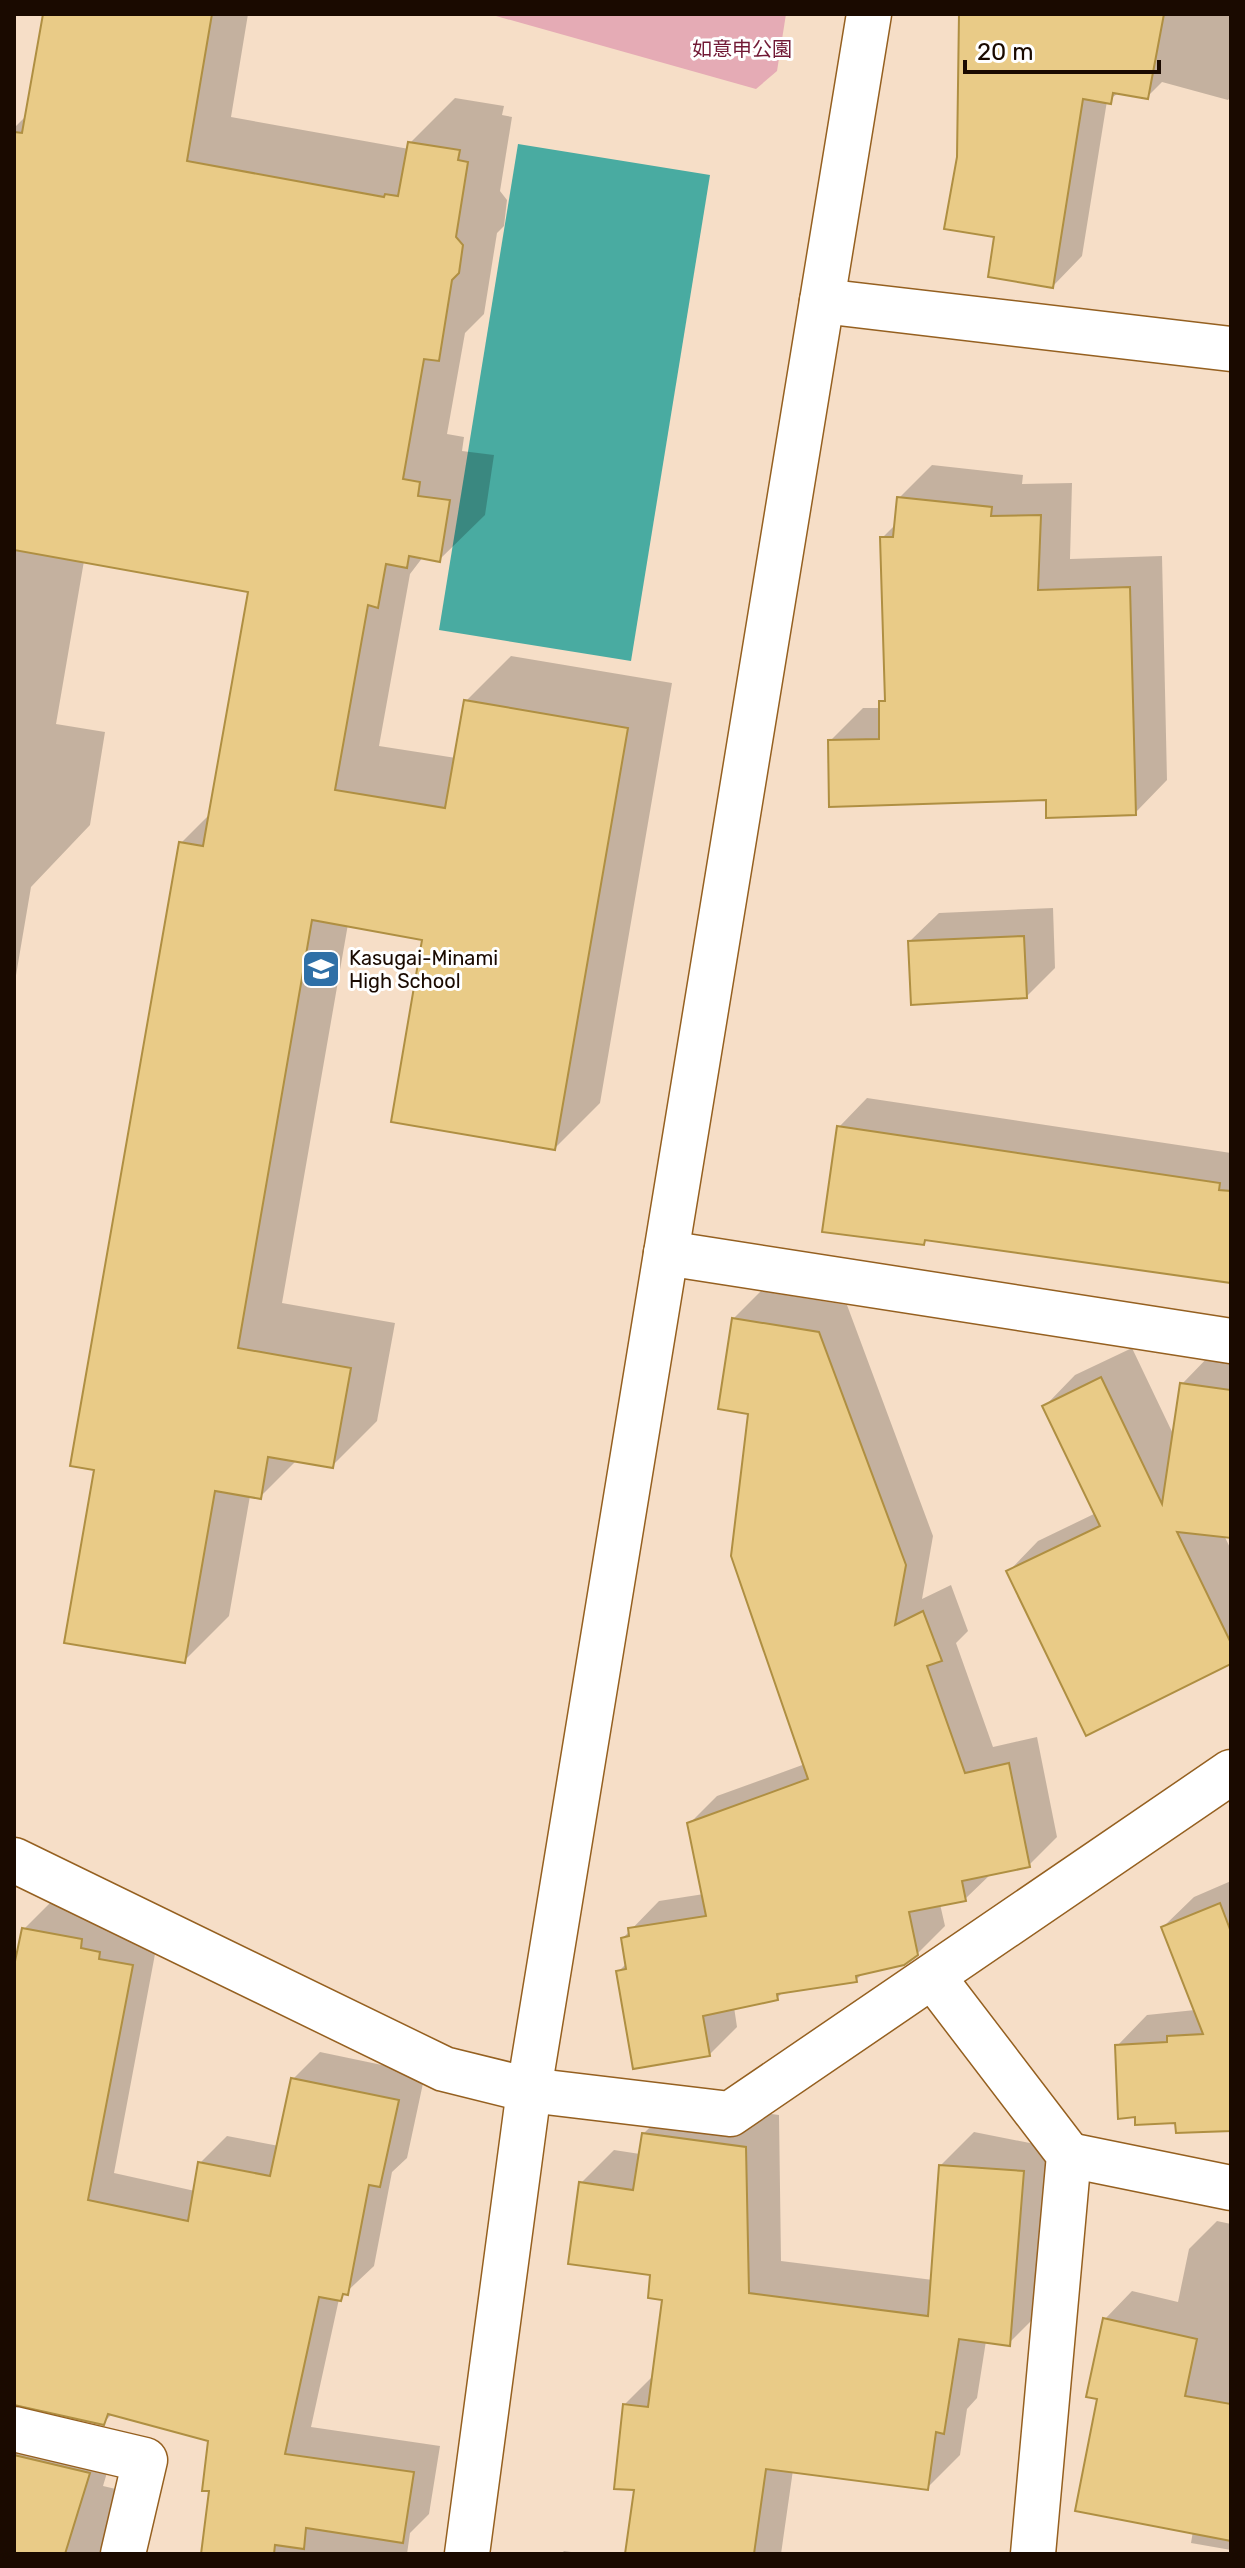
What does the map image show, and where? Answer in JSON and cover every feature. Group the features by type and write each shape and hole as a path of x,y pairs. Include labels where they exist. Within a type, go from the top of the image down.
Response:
{"street":[{"path":"467,2554 529,2090 869,14"},
{"path":"822,301 1231,349"},
{"path":"666,1253 1231,1341"},
{"path":"14,1860 444,2069 529,2090 730,2114 1231,1772"},
{"path":"933,1977 1069,2155 1231,2188"},
{"path":"1033,2554 1069,2155"},
{"path":"14,2429 145,2460 123,2554"}],"green space":[{"name":"如意申公園","path":"489,14 786,14 777,71 756,89"}],"water":[{"path":"518,144 710,175 631,661 439,630"}],"building":[{"path":"43,14 212,14 187,161 384,197 385,194 398,196 408,142 460,150 458,160 468,162 456,237 463,245 459,273 452,280 439,361 424,359 403,479 420,482 418,496 450,500 440,562 409,556 407,568 386,564 378,608 368,605 335,790 445,808 464,700 628,728 555,1150 391,1122 422,940 312,920 238,1348 351,1368 333,1468 268,1457 261,1499 215,1491 185,1663 64,1643 94,1470 70,1466 179,842 203,846 248,592 14,550 14,132 22,133"},
{"path":"959,14 1164,14 1148,99 1113,93 1111,104 1083,99 1053,288 988,277 994,237 944,229 957,157"},
{"path":"897,497 992,507 991,516 1041,515 1038,590 1130,587 1136,815 1046,818 1046,800 829,807 828,740 879,739 879,701 885,701 880,537 893,537"},
{"path":"1024,936 1027,998 911,1005 908,941"},
{"path":"837,1126 1220,1183 1219,1190 1231,1191 1231,1283 925,1240 924,1245 822,1232"},
{"path":"732,1318 819,1332 906,1565 895,1625 923,1611 942,1661 927,1666 965,1773 1009,1763 1030,1867 962,1881 966,1901 909,1912 918,1955 904,1965 856,1976 857,1982 777,1994 778,2000 703,2016 710,2056 633,2069 616,1971 626,1969 621,1938 629,1936 628,1928 706,1916 687,1823 808,1779 731,1556 748,1414 718,1409"},
{"path":"1101,1377 1162,1504 1180,1383 1231,1390 1231,1538 1177,1532 1231,1643 1231,1664 1086,1736 1006,1571 1100,1526 1042,1406"},
{"path":"1220,1903 1231,1932 1231,2131 1176,2133 1175,2123 1135,2125 1135,2117 1118,2119 1115,2045 1167,2042 1167,2036 1203,2034 1161,1927"},
{"path":"22,1928 82,1939 81,1948 100,1952 99,1959 133,1965 88,2200 188,2221 198,2162 270,2176 291,2078 399,2100 380,2187 369,2185 348,2295 343,2294 341,2301 319,2297 285,2454 414,2472 403,2543 306,2528 304,2549 275,2545 274,2554 201,2554 209,2491 202,2491 208,2441 108,2414 104,2425 14,2405 14,1966"},
{"path":"642,2133 746,2147 749,2293 928,2316 939,2165 1024,2171 1010,2346 959,2339 944,2434 936,2432 928,2490 766,2469 754,2554 625,2554 634,2490 614,2489 623,2404 648,2407 662,2300 648,2298 650,2275 568,2264 579,2182 633,2190"},
{"path":"1103,2318 1197,2339 1185,2396 1231,2404 1231,2541 1075,2511 1097,2399 1086,2397"},
{"path":"14,2455 90,2473 65,2554 14,2554"}],"place":[{"name":"Kasugai-Minami High School","path":"321,969"}]}
